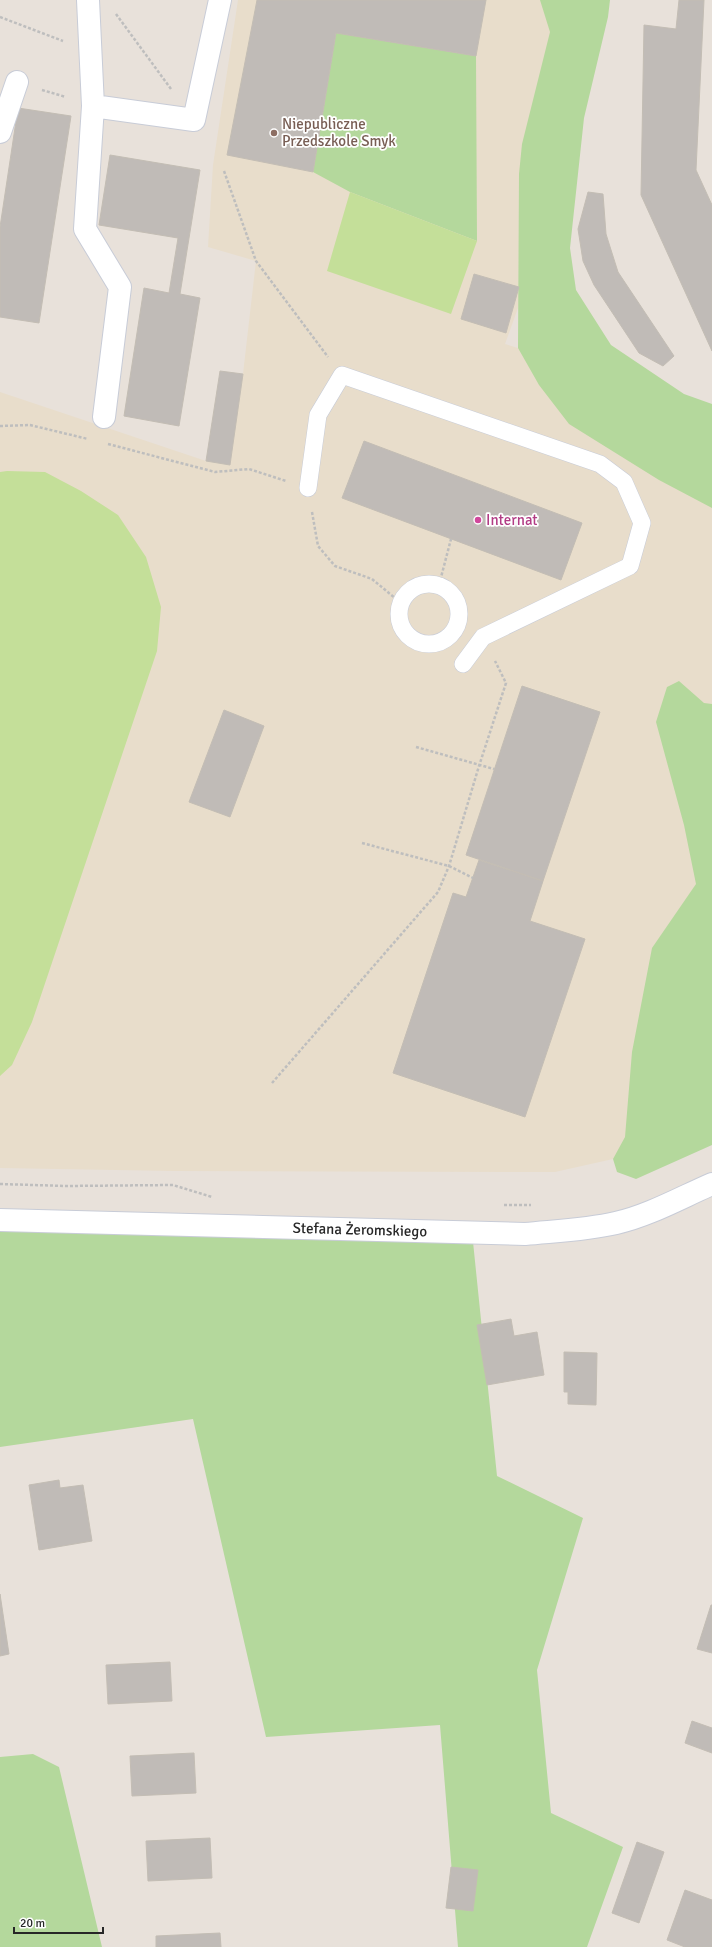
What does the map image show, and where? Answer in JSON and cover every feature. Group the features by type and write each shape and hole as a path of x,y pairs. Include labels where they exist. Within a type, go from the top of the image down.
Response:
{"street":[{"path":"88,0 93,106 85,228 120,287 104,417"},
{"path":"93,106 194,120 220,0"},
{"path":"0,132 17,82"},
{"name":"Stefana Żeromskiego","path":"0,1220 525,1234 586,1228 617,1223 712,1184"}],"lane":[{"path":"308,488 318,415 342,375 600,464 624,482 642,523 630,566 483,637 463,664"},
{"path":"428,583 439,585 450,592 456,601 459,613 457,624 451,634 442,641 430,644 418,642 408,636 401,626 399,614 400,603 407,593 416,586 428,583"}],"path":[{"path":"115,13 194,120"},
{"path":"0,17 90,52"},
{"path":"17,82 93,106"},
{"path":"224,171 256,261 342,375"},
{"path":"0,426 30,425 92,440"},
{"path":"107,444 215,472 249,470 308,488 318,546 335,566 372,579 400,603"},
{"path":"439,585 451,539"},
{"path":"272,1083 438,892 449,866 506,683 483,637"},
{"path":"416,748 494,770"},
{"path":"362,843 449,866 473,878"},
{"path":"0,1184 66,1186 173,1185 215,1198"},
{"path":"500,1205 539,1204"}],"shaded area":[{"path":"238,0 553,0 527,283 505,344 567,363 712,441 712,958 709,1112 613,1159 555,1172 174,1171 0,1168 0,392 206,461 230,465 243,374 256,261 208,247 213,165"}],"green space":[{"path":"540,0 610,0 608,17 584,118 570,248 576,290 611,345 684,394 712,404 712,508 659,480 569,424 539,385 518,348 519,174 522,144 550,32"},
{"path":"336,33 476,56 477,241 350,192 313,172"},
{"path":"350,192 477,241 451,314 327,271"},
{"path":"0,472 45,472 81,491 118,515 146,557 161,607 157,651 32,1022 12,1065 0,1076"},
{"path":"679,681 704,703 712,704 712,1145 636,1179 617,1172 613,1159 625,1137 632,1052 652,948 696,884 684,825 656,722 667,687"},
{"path":"0,1220 472,1232 497,1476 583,1518 537,1670 551,1813 623,1847 587,1947 458,1947 440,1725 266,1737 193,1419 0,1447"},
{"path":"33,1754 59,1767 102,1947 0,1947 0,1757"}],"building":[{"path":"257,0 486,0 476,56 336,33 313,172 227,155"},
{"path":"679,0 704,0 696,170 712,205 712,351 641,195 644,25 676,29"},
{"path":"18,108 71,116 39,323 0,317 0,227"},
{"path":"110,155 200,170 180,294 200,298 179,426 124,416 144,288 169,293 178,238 99,225"},
{"path":"588,192 603,194 606,234 618,272 674,356 663,366 639,353 594,285 583,261 578,229"},
{"path":"474,274 519,287 506,333 461,319"},
{"path":"220,371 243,374 230,465 206,461"},
{"path":"364,441 582,523 561,580 342,498"},
{"path":"522,686 600,712 543,881 466,855"},
{"path":"224,710 264,726 230,817 189,802"},
{"path":"479,860 543,881 530,921 585,939 525,1117 393,1073 453,893 466,897"},
{"path":"511,1319 514,1336 537,1332 544,1375 487,1385 477,1325"},
{"path":"564,1352 597,1353 596,1405 568,1404 568,1392 564,1392"},
{"path":"59,1480 60,1488 83,1485 92,1541 39,1550 29,1485"},
{"path":"0,1594 9,1654 0,1656"},
{"path":"712,1605 712,1653 697,1649"},
{"path":"170,1662 172,1701 108,1704 106,1665"},
{"path":"692,1721 712,1728 712,1753 685,1743"},
{"path":"194,1753 196,1793 132,1796 130,1756"},
{"path":"210,1838 212,1878 148,1881 146,1841"},
{"path":"637,1842 664,1852 639,1923 612,1913"},
{"path":"451,1867 478,1870 473,1911 446,1908"},
{"path":"685,1890 712,1900 712,1947 685,1947 667,1940"},
{"path":"220,1933 221,1947 156,1947 156,1936"}],"place":[{"name":"Niepubliczne Przedszkole Smyk","path":"274,133"},
{"name":"Internat","path":"478,520"}]}
